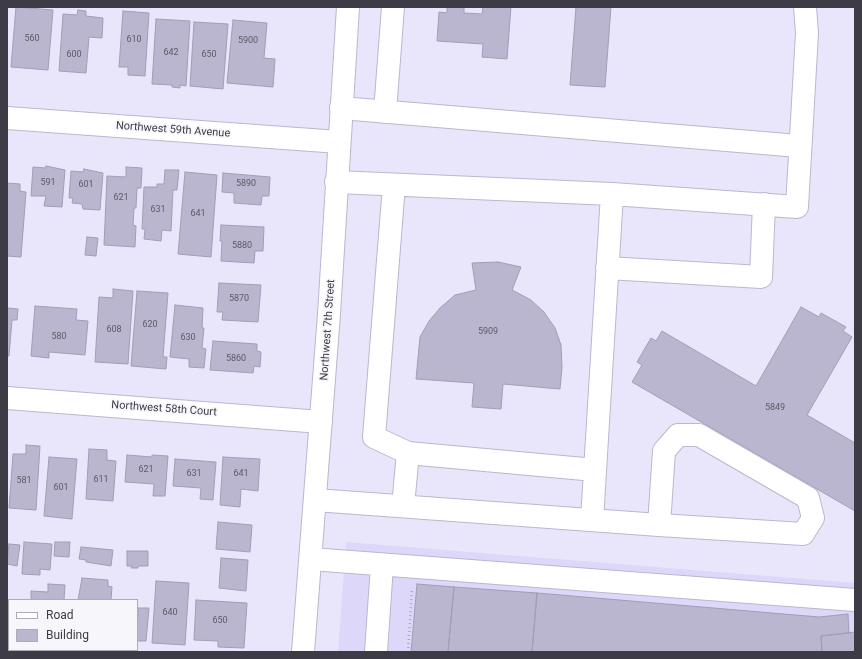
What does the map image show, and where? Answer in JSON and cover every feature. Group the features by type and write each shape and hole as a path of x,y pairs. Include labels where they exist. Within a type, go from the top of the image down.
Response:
{"main road":[{"name":"Northwest 7th Street","path":"303,652 321,422 348,7"},
{"path":"385,112 394,7"},
{"path":"336,182 612,194 797,207 807,34 805,7"},
{"path":"341,108 800,146"},
{"name":"Northwest 59th Avenue","path":"7,118 339,142"},
{"path":"394,185 374,437 408,453 595,470"},
{"path":"592,520 612,194"},
{"path":"607,268 761,277 764,204"},
{"name":"Northwest 58th Court","path":"7,398 321,422"},
{"path":"315,500 659,525 803,534 813,518 808,498 699,435 678,436 664,451 659,525"},
{"path":"403,506 408,453"},
{"path":"311,559 855,600"},
{"path":"376,652 382,565"}],"path":[{"path":"408,652 412,589"}],"shaded area":[{"path":"346,542 855,583 855,652 338,652"}],"building":[{"path":"16,7 53,10 48,70 11,67"},
{"path":"447,7 464,7 464,13 482,14 483,7 511,7 507,59 482,57 483,44 437,41 439,12 447,13"},
{"path":"576,7 611,7 605,87 570,85"},
{"path":"78,10 86,11 86,16 103,18 102,38 89,37 86,73 59,71 63,14 77,15"},
{"path":"123,11 149,13 145,76 128,75 128,67 119,67"},
{"path":"156,19 190,21 186,86 180,85 180,88 172,87 172,85 152,84"},
{"path":"233,20 267,23 264,58 275,59 273,87 227,83"},
{"path":"194,22 228,24 223,89 190,86"},
{"path":"46,166 65,170 62,207 44,206 46,196 31,196 33,167 46,168"},
{"path":"126,167 142,168 141,188 137,188 136,208 134,208 133,225 136,226 135,247 104,245 107,176 126,177"},
{"path":"84,169 103,173 100,210 83,209 82,204 72,203 73,198 69,198 71,171 83,172"},
{"path":"165,170 179,170 177,190 173,190 171,231 162,230 161,241 144,239 145,229 142,229 144,187 157,187 157,184 164,184"},
{"path":"185,172 217,175 211,257 178,254"},
{"path":"223,173 270,177 269,196 262,196 261,205 234,203 234,193 222,192"},
{"path":"7,183 20,184 20,191 26,192 21,257 7,256"},
{"path":"221,225 264,227 263,251 255,251 254,263 221,261"},
{"path":"87,237 98,238 96,256 85,255"},
{"path":"498,262 521,267 512,290 531,300 544,312 555,328 561,345 562,368 560,389 503,384 501,409 472,407 474,383 416,379 420,337 429,321 440,308 455,295 476,290 472,263"},
{"path":"219,283 261,285 258,322 222,320 223,312 217,312"},
{"path":"113,289 133,291 128,364 95,362 99,297 113,298"},
{"path":"137,291 168,293 163,357 167,357 166,369 131,366"},
{"path":"175,305 203,308 202,328 204,328 202,348 206,349 204,368 189,367 189,359 170,357"},
{"path":"35,306 77,309 76,320 88,321 85,355 49,352 49,358 31,356"},
{"path":"801,307 819,317 821,313 846,327 843,331 852,337 807,415 855,443 855,511 632,382 642,365 637,362 651,338 656,341 662,331 756,386"},
{"path":"7,308 18,309 17,320 12,320 9,356 7,356"},
{"path":"213,341 257,344 257,351 261,352 260,367 254,366 253,373 210,370"},
{"path":"26,445 40,446 36,510 9,508 13,454 26,454"},
{"path":"89,449 107,450 107,460 116,461 113,501 86,499"},
{"path":"127,455 152,457 152,455 168,456 165,496 153,496 154,484 125,482"},
{"path":"49,457 77,459 72,519 44,516"},
{"path":"223,457 260,459 258,491 241,489 240,507 220,505"},
{"path":"175,459 216,462 213,500 200,499 201,488 173,486"},
{"path":"218,522 252,525 250,552 216,549"},
{"path":"24,542 52,544 50,570 40,569 40,575 22,574"},
{"path":"55,542 70,542 69,557 54,556"},
{"path":"9,544 20,545 17,566 7,564"},
{"path":"81,547 113,550 111,566 86,562 86,560 79,559"},
{"path":"127,551 148,551 148,566 131,568 132,566 127,566"},
{"path":"221,558 248,560 246,591 219,588"},
{"path":"82,578 108,580 108,586 112,587 111,599 78,599"},
{"path":"156,581 189,583 185,645 152,643"},
{"path":"48,584 65,585 64,599 31,599 31,591 48,592"},
{"path":"417,584 454,587 448,652 411,652"},
{"path":"454,587 537,593 532,652 448,652"},
{"path":"537,593 819,617 848,614 849,633 821,636 822,652 532,652"},
{"path":"196,600 247,603 244,648 218,647 218,641 194,640"},
{"path":"138,608 149,608 146,641 138,641"},
{"path":"855,632 855,652 822,652 821,636"}]}
